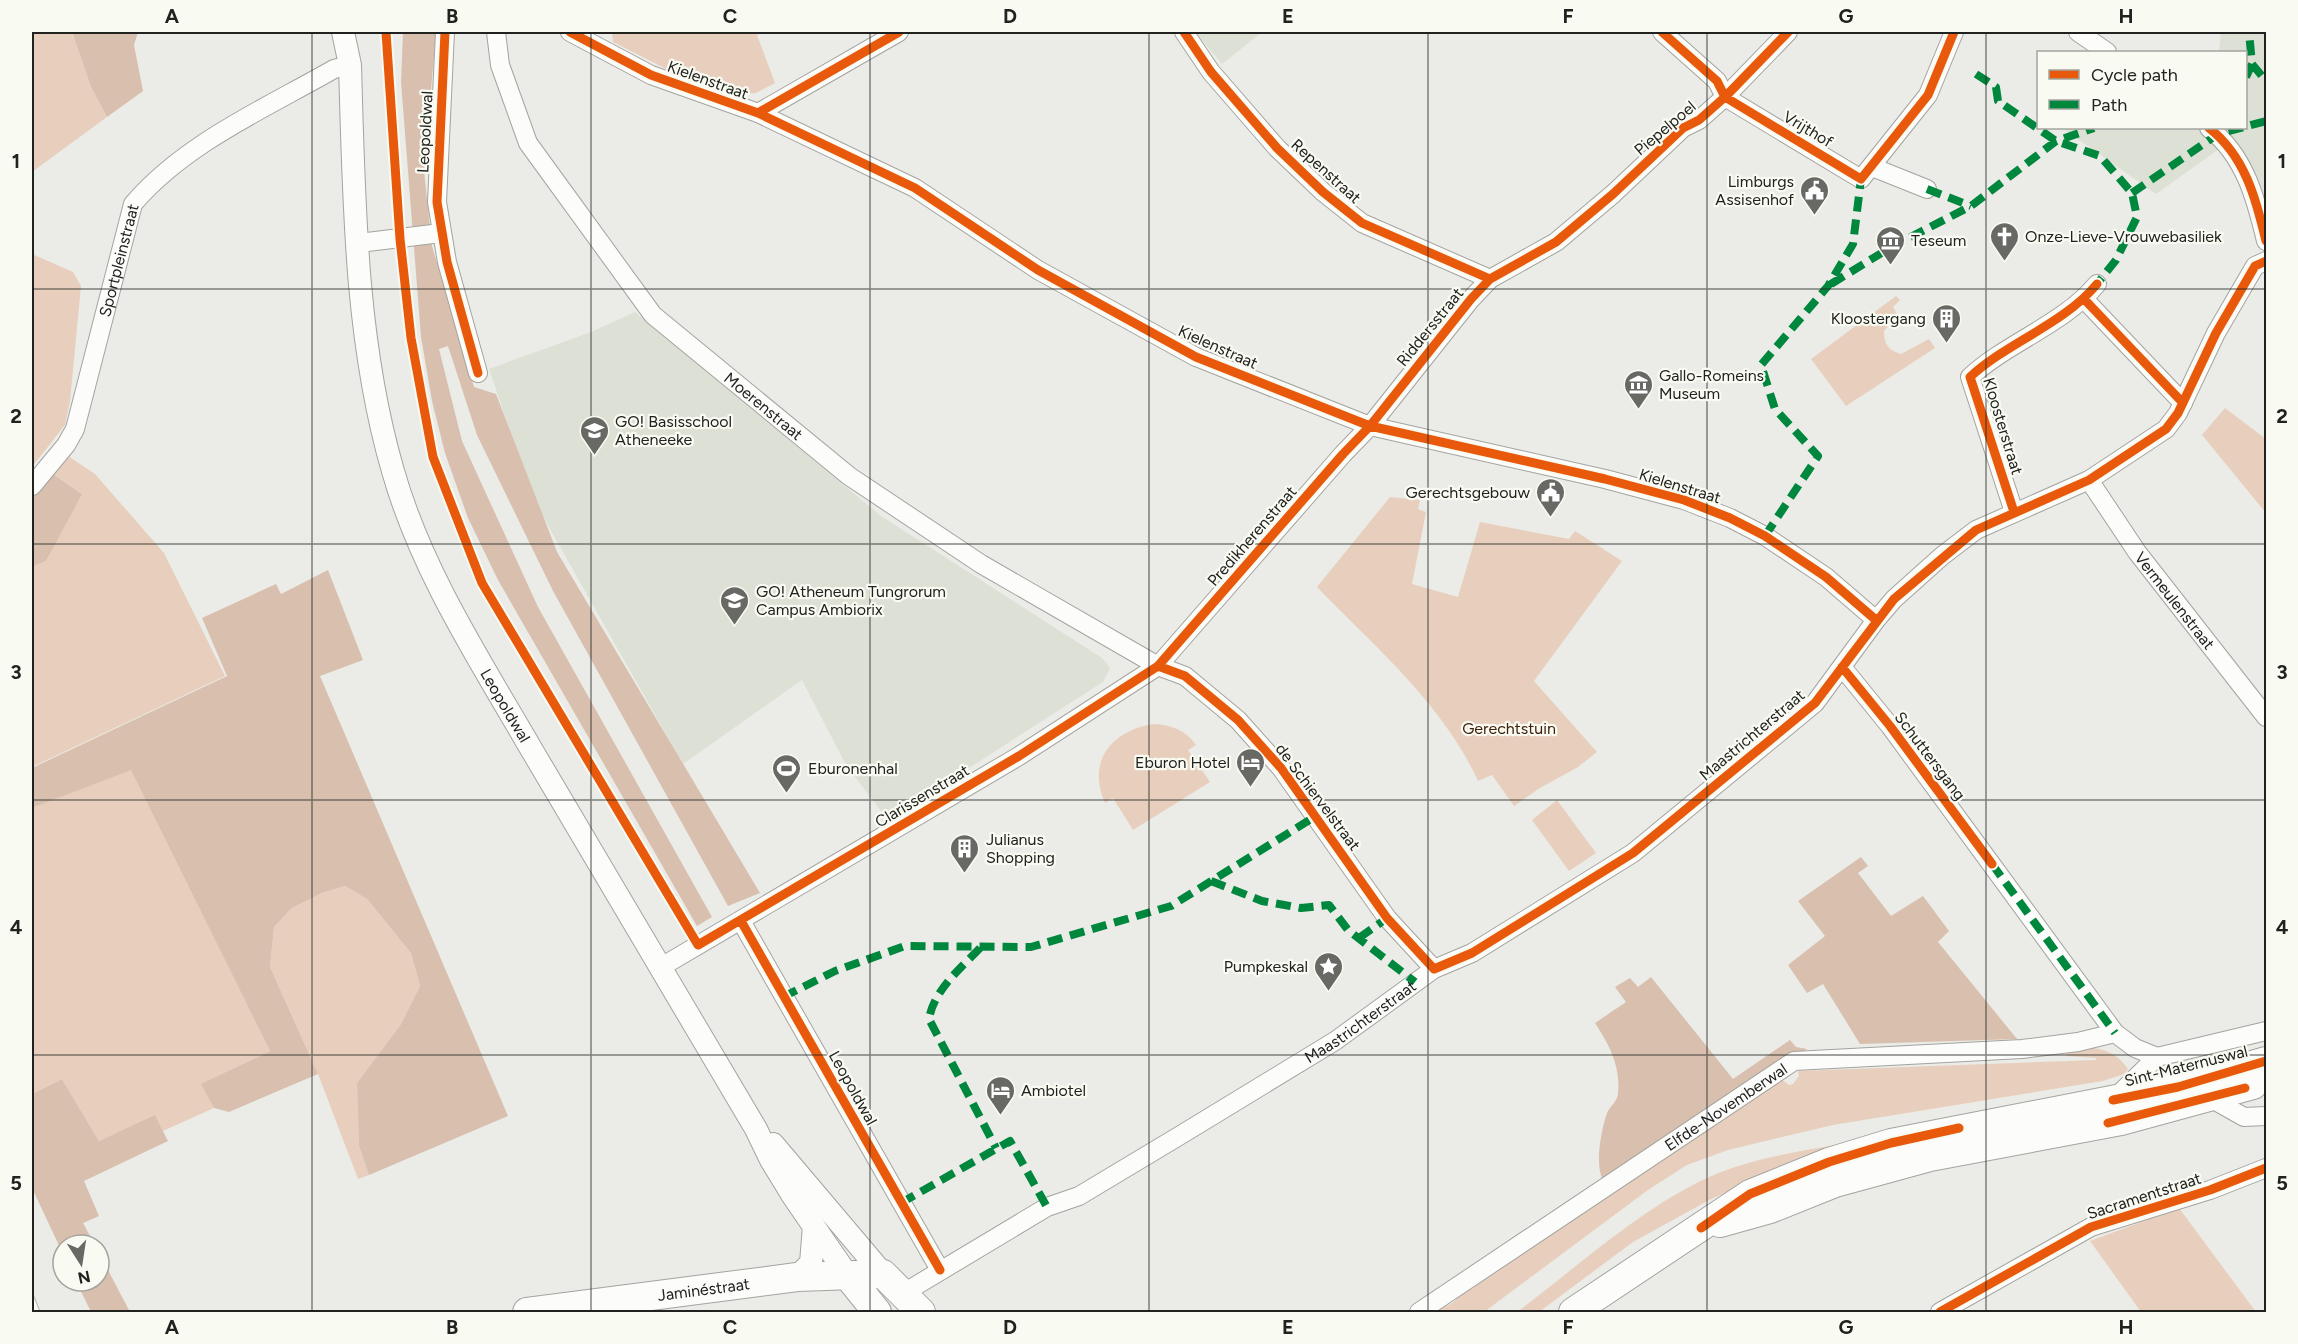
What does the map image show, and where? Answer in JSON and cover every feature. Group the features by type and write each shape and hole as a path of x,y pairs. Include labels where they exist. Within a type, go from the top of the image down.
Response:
{"main road":[{"name":"Sint-Maternuswal","path":"2113,1100 2178,1088 2266,1061"},
{"path":"1701,1228 1770,1209 1834,1183 1930,1157 2121,1121 2212,1099 2266,1081"},
{"path":"1573,1312 1750,1194 1829,1162 1891,1143 2113,1100"},
{"name":"Jaminéstraat","path":"527,1312 797,1277 849,1276 902,1293"},
{"name":"Leopoldwal","path":"849,1276 878,1312"},
{"name":"Maastrichterstraat","path":"878,1312 902,1293"}],"street":[{"name":"Leopoldwal","path":"343,32 350,65 358,243 369,354 381,427 393,472 416,534 463,631 756,1129 771,1160 849,1276"},
{"name":"Leopoldwal","path":"444,32 437,202 441,233 478,373"},
{"name":"Moerenstraat","path":"496,32 500,65 528,143 653,315 849,476 981,564 1158,666"},
{"name":"Kielenstraat","path":"570,32 651,75 758,113 915,188 1038,270 1196,357 1370,426 1605,479 1684,500 1730,518 1765,536 1826,577 1876,620"},
{"path":"758,113 899,32"},
{"name":"Repenstraat","path":"1184,32 1211,72 1277,148 1323,192 1362,223 1490,279"},
{"path":"1662,32 1717,81 1725,97"},
{"name":"Piepelpoel","path":"1556,242 1613,194 1683,128 1699,120 1725,97 1788,32"},
{"path":"1927,189 1872,167 1928,95 1954,32"},
{"path":"2078,32 2106,51"},
{"name":"Sportpleinstraat","path":"32,486 66,445 75,429 133,204 151,183 209,141 334,69 350,65"},
{"name":"Vrijthof","path":"1725,97 1861,179 1872,167"},
{"path":"2213,131 2244,170 2259,207 2266,241"},
{"path":"358,243 441,233"},
{"name":"Riddersstraat","path":"1370,426 1471,299 1490,279 1556,242"},
{"name":"Maastrichterstraat","path":"902,1293 1047,1207 1079,1196 1335,1041 1434,969 1472,953 1633,853 1815,703 1894,599 1942,556 1976,530 2089,480 2166,429 2183,403 2227,314 2256,266 2266,261"},
{"path":"2097,284 2084,299 2183,403"},
{"name":"Kloosterstraat","path":"2014,512 1970,377 1986,363 2084,299"},
{"name":"Predikherenstraat","path":"1158,666 1370,426"},
{"name":"Vermeulenstraat","path":"2089,480 2137,552 2266,717"},
{"name":"Clarissenstraat","path":"661,967 1019,756 1158,666"},
{"name":"de Schiervelstraat","path":"1158,666 1185,676 1238,720 1281,768 1387,918 1434,969"},
{"name":"Schuttersgang","path":"1842,667 1897,735 2115,1033 2134,1048 2157,1057"},
{"name":"Leopoldwal","path":"741,921 940,1270"},
{"name":"Sint-Maternuswal","path":"2113,1100 2157,1057 2266,1032"},
{"name":"Elfde-Novemberwal","path":"1419,1312 1794,1061 2022,1049 2078,1042 2115,1033"},
{"path":"2212,1099 2244,1117 2266,1116"},
{"name":"Leopoldwal","path":"756,1129 785,1156 858,1246 902,1293"},
{"name":"Sacramentstraat","path":"1940,1312 2091,1227 2210,1190 2266,1168"},
{"path":"797,1277 811,1263 814,1226"}],"shaded area":[{"path":"72,32 138,32 134,45 143,91 107,117 91,87"},
{"path":"403,32 436,32 424,171 432,246 474,387 496,394 557,552 760,893 728,906 553,591 477,435 448,346 439,349 462,441 538,607 712,917 697,926 498,580 468,518 445,453 432,401 421,337 401,82"},
{"path":"1195,32 1262,32 1222,64"},
{"path":"2221,32 2266,32 2266,203 2219,149 2156,194 2065,130 2247,129 2247,51 2219,51"},
{"path":"635,312 881,516 1102,658 1110,668 1103,682 888,820 846,765 802,680 683,764 534,501 489,369 591,332"},
{"path":"53,474 82,494 46,561 32,567 32,496"},
{"path":"328,570 363,660 320,676 508,1116 369,1175 359,1146 357,1083 401,1024 420,986 411,953 367,899 345,886 322,893 292,908 274,927 270,967 318,1074 229,1112 214,1108 201,1084 270,1051 131,770 32,808 32,768 227,676 202,618 276,584 281,594"},
{"path":"1861,857 1868,866 1858,873 1891,916 1923,896 1949,931 1938,942 2017,1039 1860,1044 1823,984 1807,993 1788,965 1825,936 1798,901"},
{"path":"1651,977 1733,1079 1790,1040 1796,1047 1807,1049 1604,1182 1599,1167 1601,1139 1607,1113 1618,1096 1618,1074 1613,1056 1595,1023 1626,1002 1615,987 1630,978 1638,987"},
{"path":"62,1079 99,1141 155,1115 168,1141 84,1181 99,1216 83,1223 88,1233 53,1233 32,1188 32,1094"},
{"path":"111,1276 130,1312 91,1312 82,1293 111,1293"}],"green space":[{"path":"32,32 72,32 91,87 107,117 32,172"},
{"path":"612,32 765,32 757,35 775,83 756,93 745,94 672,72 613,42"},
{"path":"32,254 73,272 81,286 70,401 65,425 32,467"},
{"path":"1896,296 1900,300 1893,307 1898,316 1884,331 1888,346 1901,354 1929,339 1935,348 1846,406 1811,359"},
{"path":"2225,408 2266,439 2266,513 2202,435"},
{"path":"68,456 95,474 164,553 225,676 32,767 32,567 46,561 81,493 53,474"},
{"name":"Gerechtstuin","path":"1390,497 1420,500 1418,509 1426,512 1412,584 1458,597 1480,522 1569,539 1575,531 1622,561 1534,681 1597,752 1578,767 1540,788 1514,806 1492,775 1478,781 1463,753 1427,702 1384,654 1317,587"},
{"path":"1154,724 1178,729 1192,740 1196,745 1188,750 1210,782 1133,830 1113,798 1105,803 1100,788 1101,761 1115,740 1139,727"},
{"path":"131,769 270,1051 202,1084 214,1108 163,1131 155,1116 99,1141 62,1079 32,1094 32,808"},
{"path":"1557,800 1596,853 1569,871 1532,820"},
{"path":"345,886 367,899 411,953 420,986 401,1024 357,1083 359,1146 369,1175 358,1179 318,1074 270,967 274,927 292,908 322,893"},
{"path":"2094,1048 2113,1054 2128,1069 2124,1074 2103,1081 1833,1125 1728,1150 1687,1165 1648,1190 1484,1312 1428,1312 1452,1303 1456,1300 1459,1291 1781,1079 1789,1085 1793,1084 1799,1076 1798,1071 2096,1060 2096,1058 2067,1056 2067,1051"},
{"path":"2197,1058 2200,1066 2220,1063 2151,1080 2182,1063"},
{"path":"1862,1140 1775,1171 1711,1199 1633,1242 1539,1312 1517,1312 1633,1222 1707,1178 1725,1170 1764,1159"},
{"path":"2179,1208 2256,1312 2141,1312 2090,1241"}],"railway":[{"path":"32,1299 37,1312"}],"marked path":[{"path":"2247,75 2252,64 2249,32"},
{"path":"2252,64 2266,81"},
{"path":"1976,74 1996,87 1998,101 2037,128"},
{"path":"2247,126 2266,121"},
{"path":"2039,129 2056,141 2100,156 2132,193 2137,217 2116,260 2097,284"},
{"path":"1831,284 1893,246 1971,206 2056,141 2091,129"},
{"path":"2132,193 2218,134 2236,129"},
{"path":"1765,536 1818,456 1775,409 1761,365 1828,286 1853,244 1861,179"},
{"path":"1927,189 1971,206"},
{"path":"783,997 835,971 905,946 1031,947 1171,906 1316,816"},
{"path":"1992,864 2115,1033"},
{"path":"1211,881 1262,901 1301,908 1329,905 1348,930 1415,982"},
{"path":"1359,938 1387,918"},
{"path":"980,948 942,989 929,1019 996,1148"},
{"path":"901,1203 1010,1141 1047,1207"}],"cycle path":[{"path":"386,32 400,239 411,338 433,457 482,583 698,945 1019,756 1158,666 1370,426 1471,299 1490,279 1556,242 1613,194 1683,128 1699,120 1725,97 1788,32"},
{"path":"445,32 437,202 447,262 478,373"},
{"path":"570,32 651,75 758,113 915,188 1038,270 1196,357 1370,426 1605,479 1684,500 1730,518 1765,536 1826,577 1876,620"},
{"path":"758,113 899,32"},
{"path":"1184,32 1211,72 1277,148 1323,192 1362,223 1490,279"},
{"path":"1662,32 1717,81 1725,97"},
{"path":"1725,97 1861,179 1928,95 1954,32"},
{"path":"2210,129 2232,152 2247,179 2266,241"},
{"path":"1158,666 1185,676 1238,720 1281,768 1387,918 1434,969 1472,953 1633,853 1815,703 1894,599 1976,530 2089,480 2166,429 2178,413 2216,333 2255,266 2266,261"},
{"path":"2014,512 1970,377 2001,353 2069,310 2097,284"},
{"path":"2084,299 2183,403"},
{"path":"1842,667 1890,726 1992,864"},
{"path":"741,921 940,1270"},
{"path":"2113,1100 2178,1087 2266,1061"},
{"path":"2108,1123 2245,1088"},
{"path":"1701,1228 1750,1194 1829,1162 1891,1143 1959,1128"},
{"path":"1940,1312 2091,1227 2210,1190 2266,1168"}],"place":[{"name":"Limburgs Assisenhof","path":"1815,216"},
{"name":"Onze-Lieve-Vrouwebasiliek","path":"2004,262"},
{"name":"Teseum","path":"1890,266"},
{"name":"Kloostergang","path":"1947,344"},
{"name":"Gallo-Romeins Museum","path":"1638,410"},
{"name":"GO! Basisschool Atheneeke","path":"594,456"},
{"name":"Gerechtsgebouw","path":"1551,518"},
{"name":"GO! Atheneum Tungrorum Campus Ambiorix","path":"735,626"},
{"name":"Eburon Hotel","path":"1251,788"},
{"name":"Eburonenhal","path":"787,794"},
{"name":"Julianus Shopping","path":"965,874"},
{"name":"Pumpkeskal","path":"1329,992"},
{"name":"Ambiotel","path":"1000,1116"}]}
